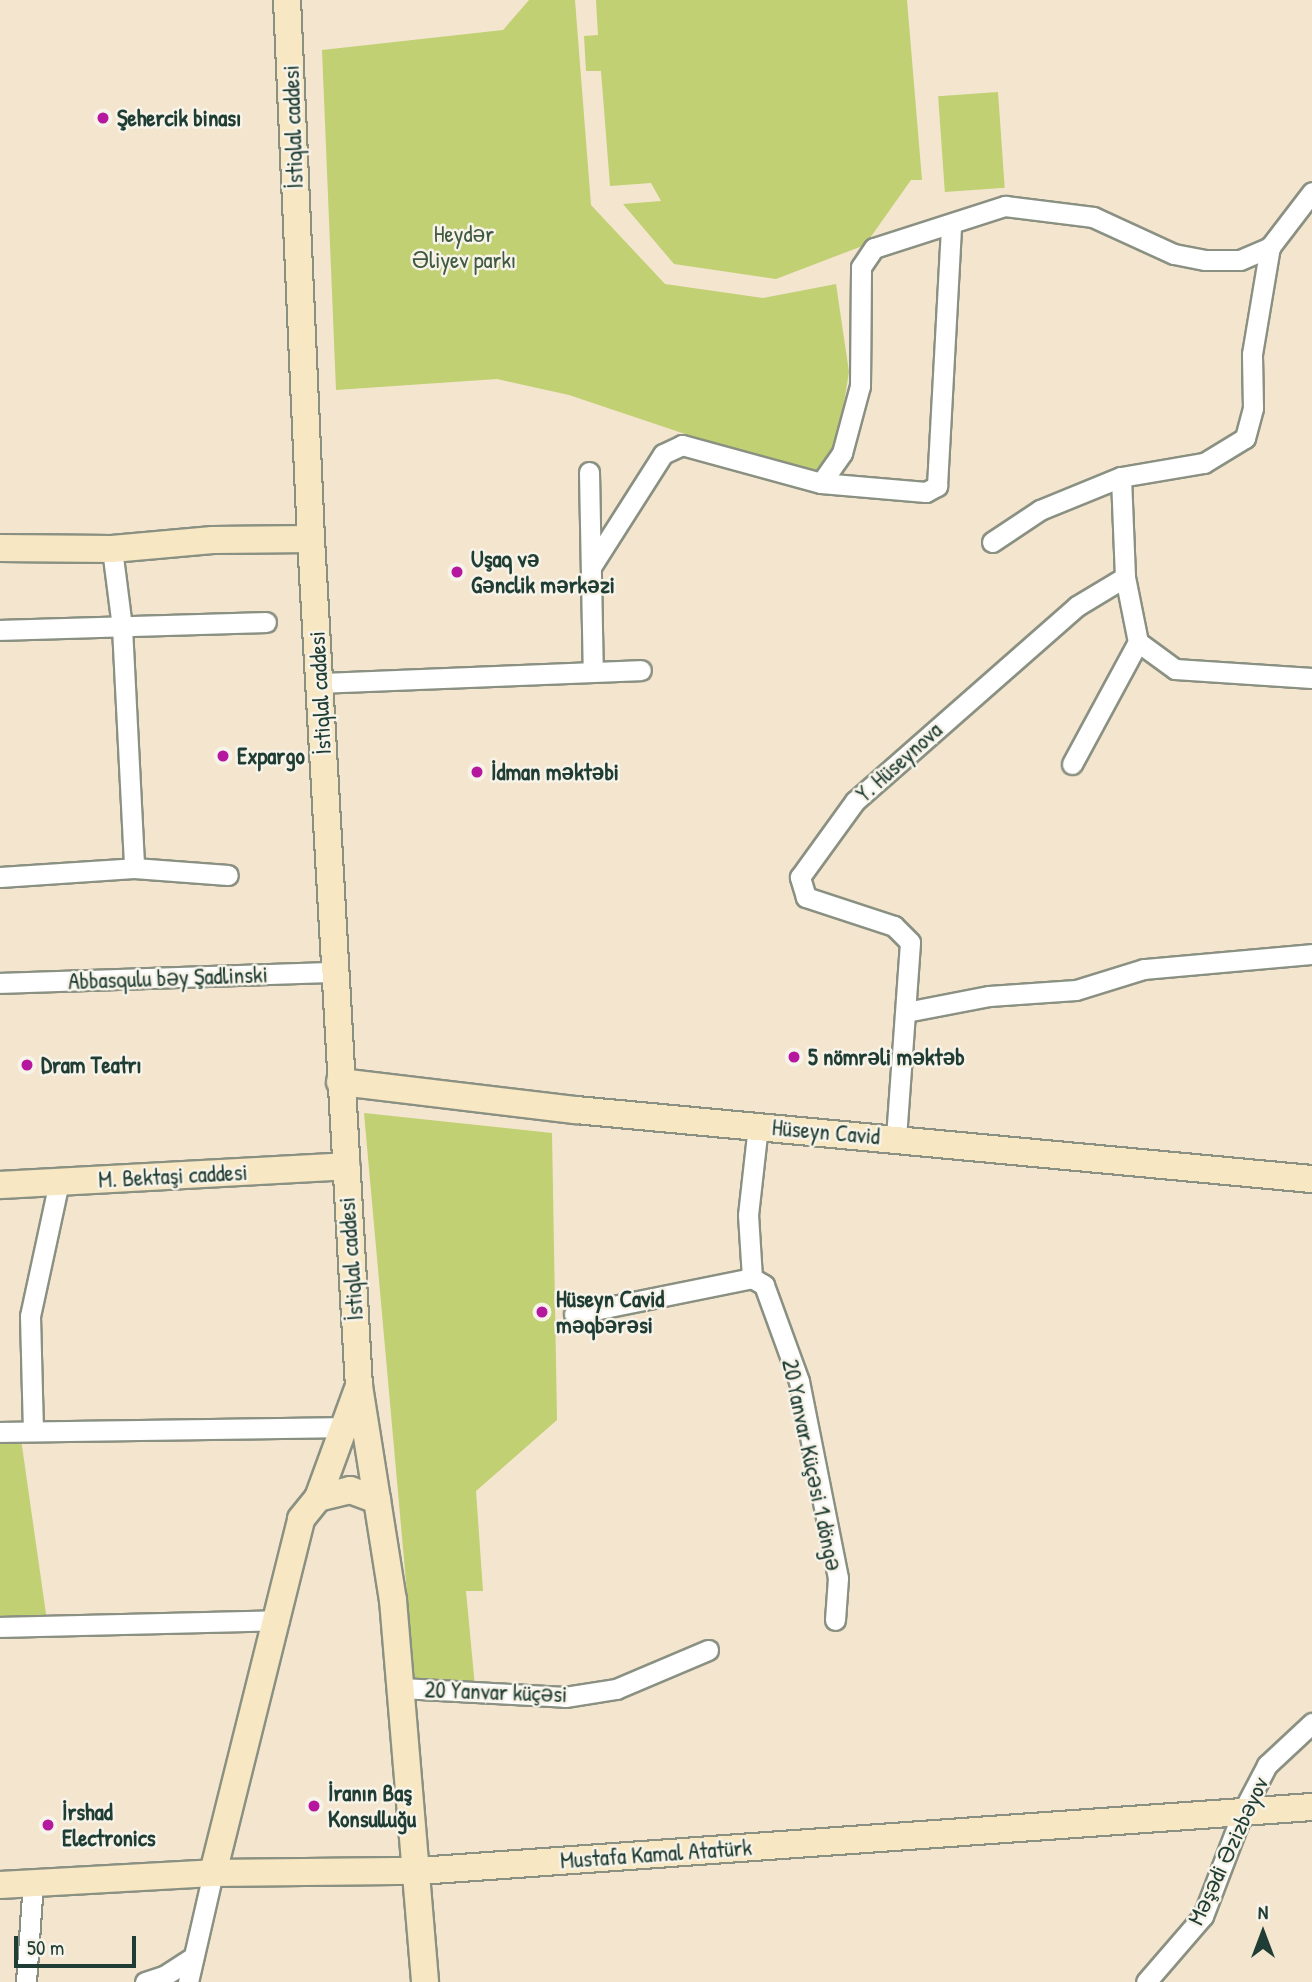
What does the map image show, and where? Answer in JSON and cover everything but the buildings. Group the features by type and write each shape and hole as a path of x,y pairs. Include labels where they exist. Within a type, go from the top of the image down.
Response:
{"main road":[{"name":"İstiqlal caddesi","path":"287,0 311,540 359,1386 377,1500 401,1688 419,1871 425,1982"},
{"path":"0,548 113,549 213,540 311,540"},
{"name":"Hüseyn Cavid","path":"340,1082 471,1100 1312,1179"},
{"name":"M. Bektaşi caddesi","path":"0,1185 346,1166"},
{"path":"213,1873 279,1620 301,1519 318,1497 359,1386"},
{"path":"318,1497 350,1490 377,1500"},
{"name":"Mustafa Kamal Atatürk","path":"0,1885 213,1873 419,1871 1312,1807"}],"street":[{"path":"992,542 1040,510 1121,477 1203,463 1245,438 1253,408 1252,354 1270,247 1312,192"},
{"path":"821,483 842,453 860,386 861,267 874,248 1005,206 1093,217 1174,254 1205,260 1240,260 1270,247"},
{"path":"591,567 663,453 682,445 821,483 926,492 937,485 951,223"},
{"path":"589,472 593,671"},
{"path":"1072,764 1138,642 1125,577 1121,477"},
{"path":"113,549 122,626 134,868"},
{"name":"Y. Hüseynova","path":"896,1138 910,942 904,932 806,897 800,877 855,801 1077,606 1125,577"},
{"path":"0,630 266,622"},
{"path":"1138,642 1175,668 1312,678"},
{"path":"320,683 641,670"},
{"path":"0,877 134,868 228,875"},
{"path":"906,1012 989,996 1076,990 1144,969 1312,954"},
{"name":"Abbasqulu bəy Şadlinski","path":"0,983 335,972"},
{"path":"574,1314 752,1278 748,1215 758,1126"},
{"path":"33,1431 30,1316 59,1182"},
{"name":"20 Yanvar Küçəsi 1 döngə","path":"752,1278 764,1285 799,1381 838,1578 835,1620"},
{"path":"0,1432 342,1427"},
{"path":"0,1627 279,1620"},
{"name":"20 Yanvar küçəsi","path":"401,1688 565,1697 616,1689 708,1650"},
{"name":"Məşədi Əzizbəyov","path":"1146,1982 1203,1916 1243,1811 1267,1765 1312,1723"},
{"path":"188,1982 213,1873"},
{"path":"26,1982 33,1882"},
{"path":"145,1982 164,1976 193,1957"}],"green space":[{"name":"Heydər Əliyev parkı","path":"529,0 575,0 591,205 665,284 763,298 836,284 849,372 831,483 569,395 497,379 336,390 322,50 503,30"},
{"path":"596,0 907,0 922,180 911,180 865,245 776,279 674,264 623,204 661,201 651,183 610,186 601,71 586,71 584,36 598,35"},
{"path":"998,92 1005,188 945,192 938,96"},
{"path":"364,1113 552,1133 557,1420 476,1491 483,1591 466,1591 475,1687 415,1682"},
{"path":"0,1432 20,1432 47,1621 0,1621"}],"place":[{"name":"Şehercik binası","path":"103,118"},
{"name":"Uşaq və Gənclik mərkəzi","path":"457,572"},
{"name":"Expargo","path":"223,756"},
{"name":"İdman məktəbi","path":"477,772"},
{"name":"5 nömrəli məktəb","path":"794,1057"},
{"name":"Dram Teatrı","path":"27,1065"},
{"name":"Hüseyn Cavid məqbərəsi","path":"542,1312"},
{"name":"İranın Baş Konsulluğu","path":"314,1806"},
{"name":"İrshad Electronics","path":"48,1825"}]}
